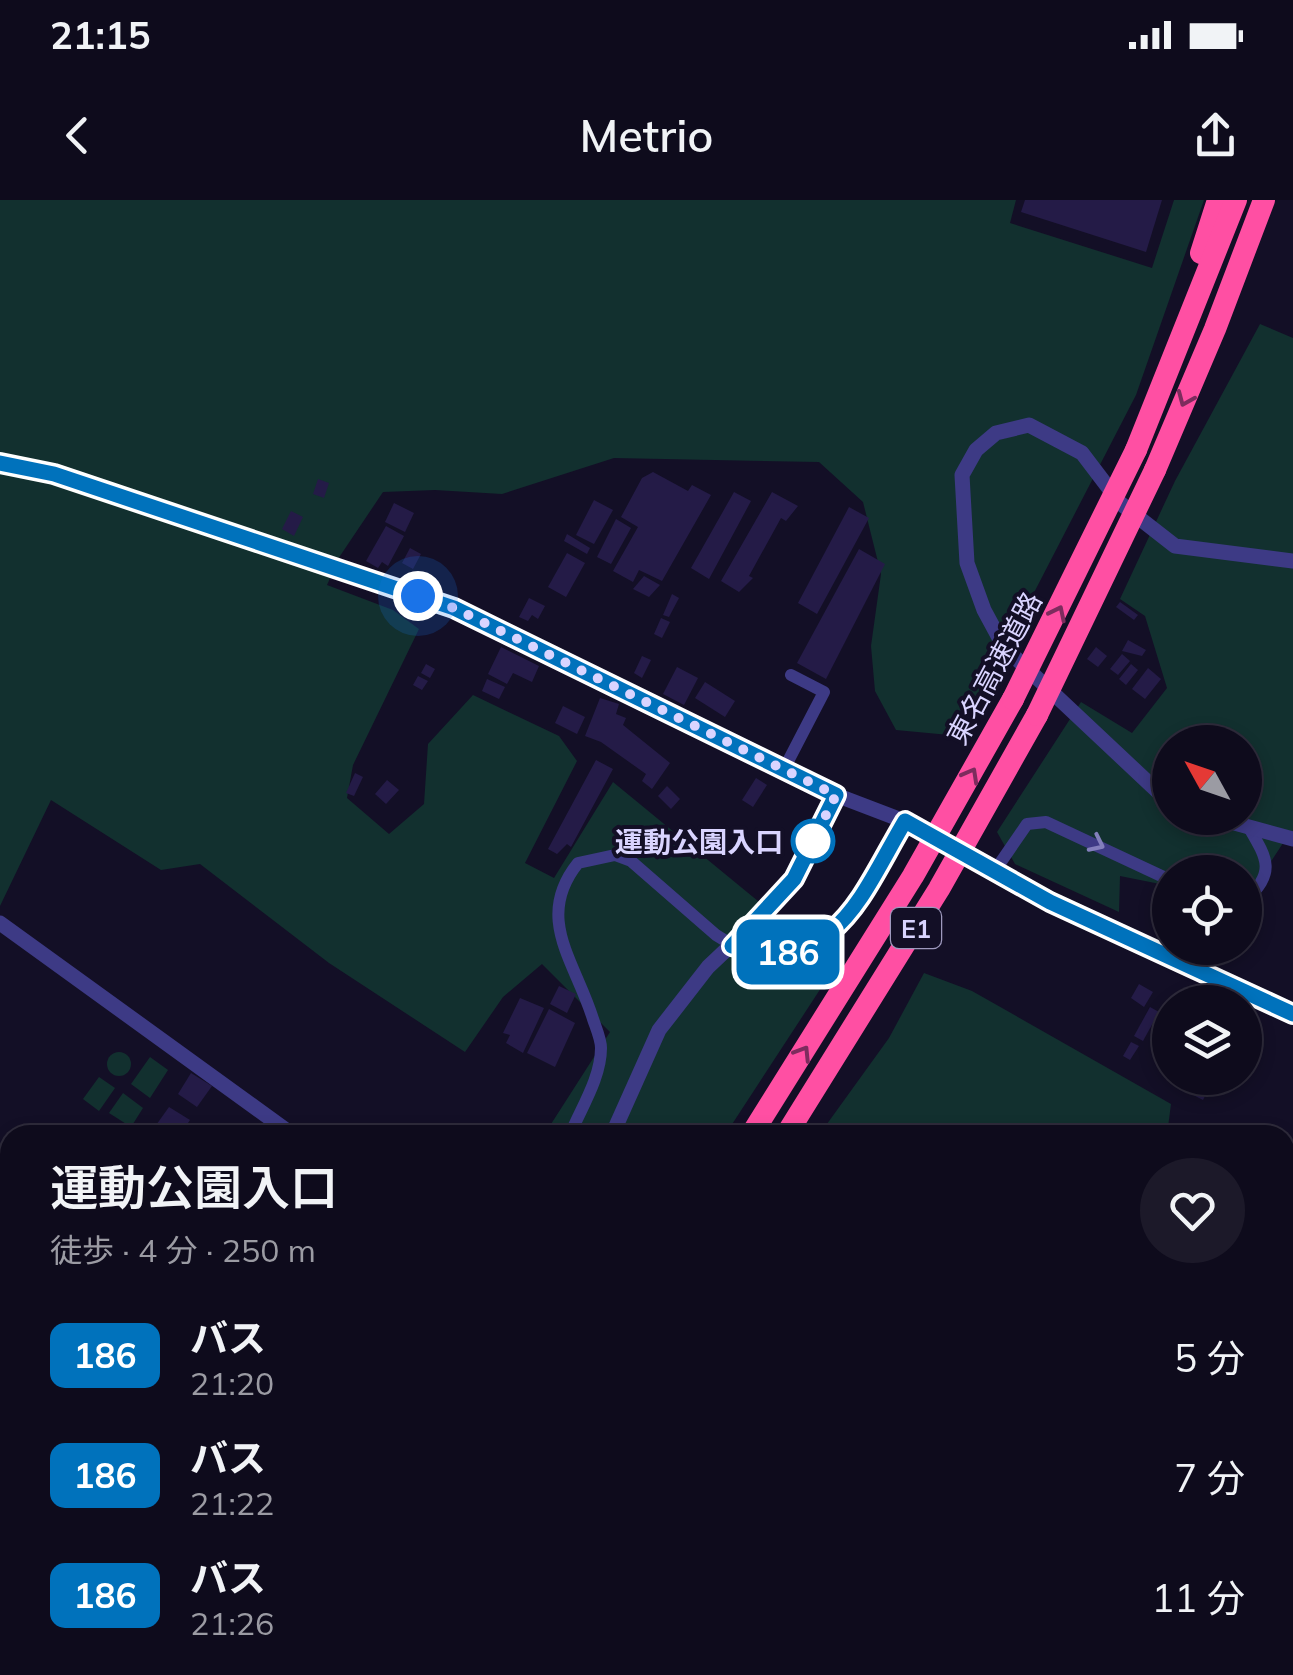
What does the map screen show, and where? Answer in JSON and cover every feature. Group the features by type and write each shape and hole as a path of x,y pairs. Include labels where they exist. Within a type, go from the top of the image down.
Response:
{"highway":[{"path":"1153,410 1218,200"},
{"name":"東名高速道路","path":"757,1125 913,876 1014,699 1136,450 1236,200"},
{"name":"東名高速道路","path":"792,1125 939,889 1037,715 1154,470 1216,329 1264,200"},
{"path":"1216,329 1275,200"}],"street":[{"path":"1152,786 1004,647 967,563 962,475 976,450 996,433 1029,425 1082,453 1120,504 1175,546 1293,561"},
{"path":"0,463 54,474 454,608 836,795 908,823 989,868 1293,1014"},
{"path":"784,769 824,692 791,675"},
{"path":"616,1125 659,1030 684,994 794,879 836,795"},
{"path":"989,868 1027,824 1046,822 1152,872"},
{"path":"574,1125 594,1081 602,1047 583,987 560,937 556,908 561,884 578,862 615,855 631,862 692,917 732,946 766,954 794,951 832,934 849,918 908,823"},
{"path":"1262,830 1293,838"},
{"path":"1253,835 1267,858 1262,884"},
{"path":"0,923 279,1125"}],"green space":[{"path":"0,200 1016,200 1010,223 1152,268 1174,200 1204,200 1136,395 960,736 896,730 875,691 871,646 881,574 863,502 819,462 614,458 502,494 383,492 340,556 327,585 393,610 419,629 353,765 347,798 389,834 424,804 428,744 473,695 559,736 577,761 525,863 554,878 613,782 836,965 732,1125 550,1125 610,1032 542,964 503,997 465,1052 329,963 200,864 161,870 51,800 0,906"},
{"path":"1260,324 1293,338 1293,837 1287,837 1262,875 1262,855 1152,855 1152,882 1120,876 1119,912 1015,864 997,832 1081,702 1132,733 1167,688 1145,616 1120,599 1175,481"},
{"path":"924,973 972,991 1171,1104 1168,1125 826,1125 889,1038"},
{"path":"119,1052 131,1064 119,1076 107,1064"},
{"path":"150,1057 168,1070 150,1098 131,1084"},
{"path":"99,1077 115,1088 99,1111 83,1099"},
{"path":"123,1093 143,1108 132,1125 109,1113"}],"building":[{"path":"1025,200 1162,200 1146,252 1021,212"},
{"path":"653,472 688,491 692,485 711,495 662,581 639,570 633,582 613,571 638,527 621,517 642,478"},
{"path":"318,479 329,483 324,498 313,494"},
{"path":"734,492 751,501 709,579 691,568"},
{"path":"772,492 798,506 786,521 781,518 749,576 753,578 739,592 721,581"},
{"path":"594,500 613,510 594,544 576,535"},
{"path":"394,503 414,513 405,532 385,522"},
{"path":"849,507 869,518 817,614 798,603"},
{"path":"291,511 303,517 294,536 282,529"},
{"path":"616,519 631,528 611,564 597,557"},
{"path":"386,526 404,536 388,566 382,562 378,568 366,561"},
{"path":"567,534 590,548 587,554 564,541"},
{"path":"410,548 421,554 413,569 402,563"},
{"path":"859,549 885,564 826,679 797,663"},
{"path":"567,553 585,563 566,597 548,587"},
{"path":"644,576 660,585 649,597 633,589"},
{"path":"430,577 439,581 434,591 425,587"},
{"path":"672,594 679,598 669,617 663,615"},
{"path":"529,598 545,606 538,619 532,615 528,621 519,617"},
{"path":"1120,602 1138,615 1134,620 1116,607"},
{"path":"661,618 670,622 662,638 654,634"},
{"path":"1128,640 1146,650 1142,656 1122,651"},
{"path":"501,647 539,666 532,682 513,673 507,684 488,674"},
{"path":"1096,647 1107,656 1098,667 1087,659"},
{"path":"1122,654 1130,661 1118,675 1110,669"},
{"path":"642,656 651,660 642,678 634,673"},
{"path":"426,664 435,669 430,678 421,673"},
{"path":"1131,664 1138,670 1126,685 1119,679"},
{"path":"677,667 698,678 684,705 663,694"},
{"path":"1148,668 1161,679 1145,699 1132,689"},
{"path":"418,676 428,681 422,690 413,685"},
{"path":"487,679 505,687 499,699 482,691"},
{"path":"705,682 735,701 725,717 695,698"},
{"path":"600,698 619,704 616,714 626,718 623,725 670,763 652,789 642,781 646,774 601,742 585,736"},
{"path":"563,706 585,717 577,734 555,723"},
{"path":"596,760 613,769 571,847 567,844 557,854 548,849"},
{"path":"355,773 363,777 354,796 346,793"},
{"path":"756,778 767,785 753,807 742,800"},
{"path":"387,780 399,790 386,804 375,794"},
{"path":"667,786 680,799 671,809 658,796"},
{"path":"1139,984 1152,991 1144,1007 1131,998"},
{"path":"559,986 576,994 567,1013 550,1004"},
{"path":"520,998 544,1008 523,1053 506,1043 510,1035 503,1033"},
{"path":"1152,1008 1152,1025 1143,1041 1134,1036"},
{"path":"549,1009 575,1023 555,1067 527,1053"},
{"path":"1131,1042 1139,1046 1130,1060 1123,1056"},
{"path":"191,1073 212,1086 197,1107 178,1094"},
{"path":"169,1107 190,1120 187,1125 156,1125"}],"bus line":[{"name":"186","path":"0,463 54,474 454,608 836,795 794,879 779,900 732,946 766,954 794,951 832,934 849,918 905,821 1050,902 1293,1014"}],"place":[{"name":"運動公園入口","path":"813,841"}],"route":[{"path":"418,596 454,608 836,795 808,851 813,841"}]}
